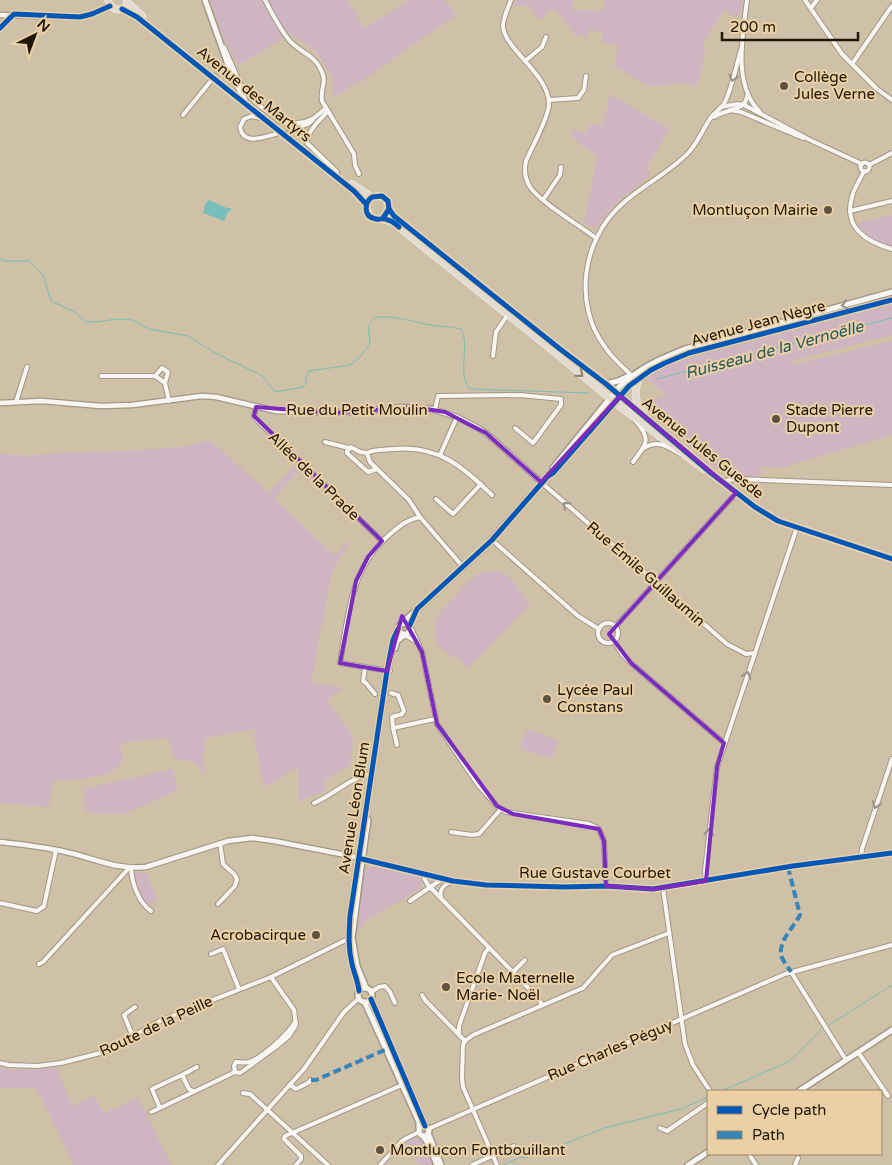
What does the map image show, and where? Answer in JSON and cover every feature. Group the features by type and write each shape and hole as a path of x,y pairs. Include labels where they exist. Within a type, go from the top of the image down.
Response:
{"main road":[{"path":"205,0 232,76 245,100"},
{"path":"122,9 127,1"},
{"name":"Avenue des Martyrs","path":"127,1 214,77 354,191 366,204"},
{"name":"Avenue des Martyrs","path":"109,3 117,10 122,9 137,17 360,190 372,197"},
{"path":"611,400 510,313 394,216 386,198 379,195 372,197 366,204 366,210 370,216 378,219 383,218 396,224 510,313 615,391"},
{"path":"383,218 390,210"},
{"name":"Avenue Jean Nègre","path":"606,384 628,377 656,360 686,349 892,292"},
{"name":"Avenue Jean Nègre","path":"611,400 620,396 637,380 665,363 689,354 892,300"},
{"path":"628,377 637,380 635,400 648,419"},
{"name":"Avenue Jean Nègre","path":"611,400 615,391 628,377"},
{"name":"Avenue Jules Guesde","path":"615,391 724,484 765,514 797,527 892,559"},
{"name":"Avenue Jules Guesde","path":"611,400 687,458 711,473"},
{"name":"Avenue Léon Blum","path":"358,999 358,983 349,953 350,938 372,774 394,640 398,629 492,540 542,484 611,400"},
{"name":"Avenue Léon Blum","path":"360,859 389,671 395,645 410,631 417,609"},
{"path":"403,623 410,627"},
{"path":"398,629 404,635"},
{"name":"Avenue Léon Blum","path":"350,938 357,966 428,1143 439,1165"},
{"path":"359,991 368,990"},
{"path":"358,999 365,1002 371,999"},
{"name":"Avenue Léon Blum","path":"365,1002 424,1131"},
{"path":"801,1090 892,1030"},
{"path":"688,1165 707,1153"}],"street":[{"path":"265,0 288,38 320,66 324,77 320,95 354,154 355,165 359,174"},
{"path":"511,0 503,23 504,29 510,41 545,86 549,100 547,113 526,160 527,181 530,188 543,200 596,238"},
{"path":"747,0 742,47 744,82 751,102 766,116"},
{"path":"806,0 826,33 842,54 892,100"},
{"path":"811,8 817,0"},
{"path":"0,15 80,17 92,14 109,3"},
{"path":"852,64 892,6"},
{"path":"218,36 242,88 254,102 285,124 305,122 327,110"},
{"path":"525,61 542,47 546,38"},
{"path":"628,377 624,367 604,347 589,317 586,268 596,238 605,223 620,205 682,159 696,143 710,119 726,100 742,47"},
{"path":"549,100 578,98 584,90 586,76"},
{"path":"183,115 214,77"},
{"path":"744,105 747,94"},
{"path":"726,100 730,107 785,132 810,140"},
{"path":"721,108 744,105 810,140 862,164 869,165 892,153"},
{"path":"710,119 730,107"},
{"path":"327,110 310,132 307,144 337,172"},
{"path":"272,125 259,117 252,116 244,119 240,129 244,136 251,139 276,134"},
{"path":"292,130 308,124 314,118"},
{"path":"862,164 861,168 864,171"},
{"path":"869,165 869,170 864,171 851,198 850,211 855,227 861,234 876,245 892,249"},
{"path":"543,200 560,175 561,167"},
{"path":"850,211 892,201"},
{"path":"493,356 496,332 510,313"},
{"path":"16,402 27,367"},
{"path":"155,376 162,368 168,372 165,383 169,401"},
{"path":"101,376 155,376 165,383"},
{"path":"435,410 438,396 520,395 561,398 561,405 533,443 515,428"},
{"name":"Rue du Petit Moulin","path":"0,403 42,401 101,406 169,401 202,396 216,397 276,411 354,412 402,407 435,410 457,416 480,429 542,484"},
{"name":"Allée de la Prade","path":"256,407 254,416 257,420 382,541"},
{"path":"630,415 646,435 646,444 633,462"},
{"path":"440,455 457,416"},
{"path":"325,442 351,447 360,452 367,453 404,448 421,449 440,455 457,464 492,494"},
{"path":"642,450 651,444 657,444 687,458"},
{"path":"349,448 347,454 368,472 373,472 377,469"},
{"path":"367,453 370,462 409,500 420,517 464,567"},
{"path":"724,484 728,480 738,479 892,485"},
{"path":"436,499 453,514 481,484"},
{"name":"Rue Émile Guillaumin","path":"542,484 727,644 746,654 754,653"},
{"path":"615,627 736,493"},
{"path":"338,670 356,581 368,557 401,524 420,517"},
{"path":"706,881 705,872 717,766 797,527"},
{"path":"492,540 578,616 599,629"},
{"path":"605,624 612,624 615,627 618,635 614,641 607,643 602,641 598,633 599,629 605,624"},
{"path":"410,627 422,652 435,719 478,784 501,809 513,814 596,826 602,832 604,841 606,886"},
{"path":"404,635 417,642"},
{"path":"614,641 622,654 631,663 724,742"},
{"path":"340,663 389,671"},
{"path":"366,668 363,681 366,682 374,694"},
{"path":"392,693 400,698 404,710 402,714 392,717 397,745"},
{"path":"393,728 435,719"},
{"path":"861,856 892,759"},
{"path":"314,803 327,798 362,775 372,774"},
{"path":"452,832 472,835 479,834 501,809"},
{"name":"Rue Gustave Courbet","path":"0,842 78,854 109,865 130,868 146,867 220,843 252,838 281,842 453,881 486,885 653,888 664,888 793,866 892,852"},
{"path":"218,904 235,886 237,879 223,864 220,843"},
{"path":"0,903 37,911 44,906 56,850"},
{"path":"130,868 131,876 143,905 150,911"},
{"path":"39,964 43,962 130,868"},
{"path":"425,874 424,878 431,887 538,998 542,1005"},
{"path":"410,901 442,879"},
{"path":"442,899 440,894 442,887 453,881"},
{"path":"664,888 680,1019 688,1054 709,1090"},
{"path":"497,1165 463,1087 462,1050 465,1041 473,1035 583,988 612,955 669,933"},
{"name":"Route de la Peille","path":"0,1063 27,1066 61,1063 104,1052 167,1018 271,977 350,938"},
{"name":"Rue Charles Péguy","path":"380,1165 403,1140 680,1019 791,972 892,945"},
{"path":"459,1035 459,1026 485,953 489,948"},
{"path":"211,954 223,949 239,989"},
{"path":"513,972 525,960"},
{"path":"791,972 846,1060"},
{"path":"151,1112 234,1072 241,1072 276,1047 293,1031 296,1025 294,1010 271,977"},
{"path":"368,990 385,986 395,1003"},
{"path":"422,995 465,1041"},
{"path":"218,1165 304,1069 347,1008 358,999"},
{"path":"133,1037 124,1015 135,1007"},
{"path":"234,1072 236,1062 249,1062 262,1054 286,1033 296,1020"},
{"path":"452,1029 459,1026"},
{"path":"858,1052 888,1096"},
{"path":"160,1108 152,1089 197,1067"},
{"path":"182,1075 189,1089 193,1092"},
{"path":"290,1085 296,1089 311,1080"},
{"path":"296,1165 301,1159 300,1154 284,1139 285,1136 402,1085"},
{"path":"243,1093 250,1094 328,1165"},
{"path":"660,1128 666,1130 707,1104"},
{"path":"472,1165 514,1146"},
{"path":"795,1165 798,1158"}],"highlighted area":[{"path":"620,396 736,493 609,634 631,663 724,743 717,767 706,881 653,889 606,886 604,841 599,829 513,814 497,806 437,724 422,652 402,616 387,671 340,663 356,581 368,557 382,541 254,416 256,407 331,413 414,407 445,412 486,433 541,482"}],"shaded area":[{"path":"210,0 348,0 364,28 410,0 445,0 456,15 362,81 333,98 333,79 316,51 290,34 239,65 224,39"},
{"path":"516,0 573,0 573,10 602,10 605,6 605,0 742,0 741,11 738,16 734,17 724,11 704,40 705,56 696,88 684,83 654,86 639,81 615,67 618,46 601,42 603,32 589,30 587,37 574,34 554,8 540,20 529,6 514,6"},
{"path":"610,94 669,129 648,165 650,176 620,200 595,229 584,223 597,157 571,136 573,130 587,134 589,124 603,126"},
{"path":"892,215 892,246 876,242 858,226 860,223"},
{"name":"Stade Pierre Dupont","path":"892,304 892,335 791,361 792,365 892,341 892,435 780,468 761,467 760,478 747,477 730,474 714,467 641,403 667,396 647,378 657,370 676,362"},
{"path":"210,440 269,493 296,465 300,469 274,498 335,556 348,541 350,542 332,571 311,682 343,688 327,700 353,736 351,764 323,782 328,789 298,802 298,766 264,787 254,737 255,729 206,738 202,760 205,775 193,762 174,759 168,737 120,744 123,761 110,774 83,779 53,781 49,807 0,803 0,454 28,456 183,447"},
{"path":"489,571 509,577 530,604 468,668 459,658 451,656 439,646 435,635 435,623 441,611 471,579"},
{"path":"526,729 558,740 552,759 520,749"},
{"path":"173,769 178,790 125,814 86,813 84,789"},
{"path":"374,866 419,876 422,880 420,889 367,920 357,932 362,877 366,870"},
{"path":"146,872 157,901 145,906 132,875 133,873"},
{"path":"0,1067 13,1070 56,1067 72,1106 95,1096 103,1114 138,1098 171,1165 74,1165 36,1088 0,1088"},
{"path":"416,1137 424,1142 433,1165 421,1165 401,1146"}],"water":[{"path":"209,200 231,208 224,221 203,213 206,202"}],"waterway":[{"name":"Ruisseau de la Vernoëlle","path":"0,259 4,261 29,261 43,275 51,301 73,311 86,322 118,319 132,320 149,329 188,336 215,353 263,376 275,392 303,387 309,371 350,365 360,357 370,343 368,326 376,318 386,317 461,329 465,344 464,375 470,389 589,393"},
{"name":"Ruisseau de la Vernoëlle","path":"657,379 892,318"},
{"path":"829,1025 892,985"},
{"path":"724,1090 790,1061 821,1030"},
{"path":"502,1165 519,1158 533,1156 605,1128 681,1109 707,1097"}],"tunnel":[{"path":"280,133 292,130"}],"marked path":[{"path":"788,867 800,915 782,944 781,949 781,955 791,972"},
{"path":"311,1080 316,1080 387,1049"}],"cycle path":[{"path":"0,28 14,14 80,17 110,6"},
{"path":"122,9 137,17 354,191 366,204"},
{"path":"383,218 389,209 388,201 382,196 372,197 366,206 369,216 376,219 387,219 399,227"},
{"path":"389,209 394,216 606,384 711,473 755,507 778,521 892,559"},
{"path":"410,625 417,609 492,540 629,386 651,370 689,353 892,300"},
{"path":"359,991 350,952 350,916 387,671 393,640 398,629"},
{"path":"362,859 453,881 486,885 606,886 653,889 793,866 892,853"},
{"path":"371,999 425,1126"}],"place":[{"name":"Collège Jules Verne","path":"784,86"},
{"name":"Montluçon Mairie","path":"828,210"},
{"name":"Stade Pierre Dupont","path":"776,419"},
{"name":"Lycée Paul Constans","path":"547,699"},
{"name":"Acrobacirque","path":"316,935"},
{"name":"Ecole Maternelle Marie- Noël","path":"446,987"},
{"name":"Montlucon Fontbouillant","path":"380,1150"}]}
